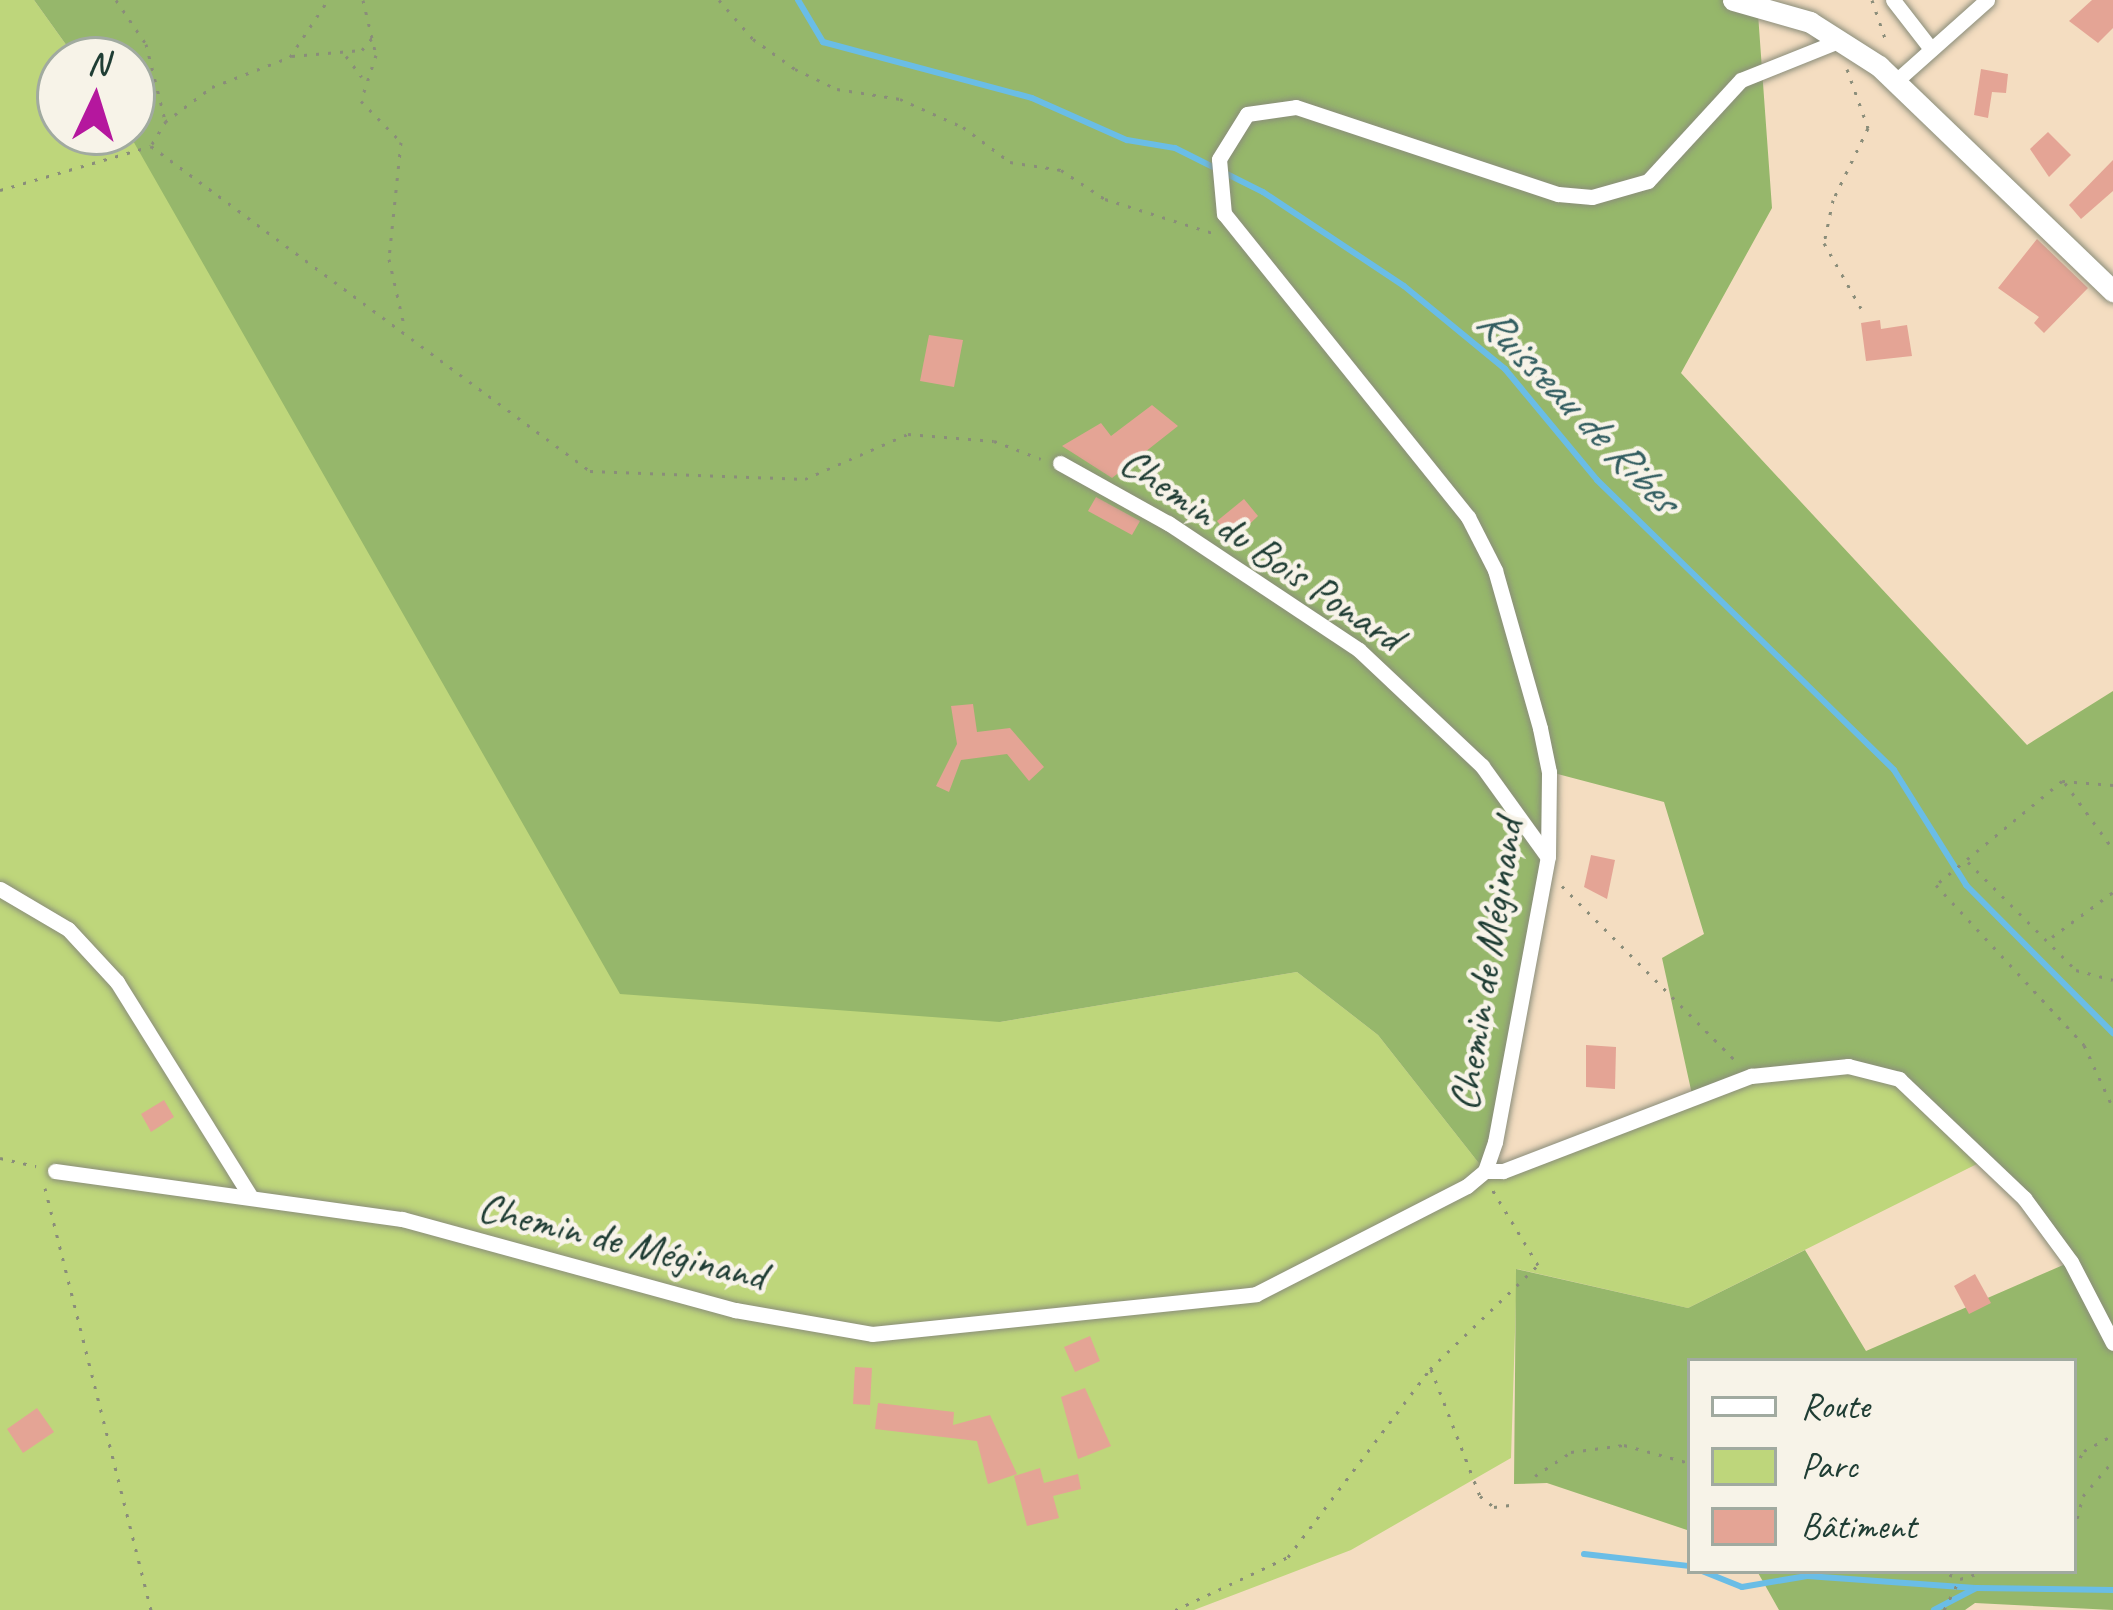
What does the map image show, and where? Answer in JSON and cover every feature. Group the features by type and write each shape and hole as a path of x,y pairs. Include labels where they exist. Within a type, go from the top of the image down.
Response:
{"main road":[{"path":"1733,0 1797,17 1841,40 1896,81 2113,291"}],"street":[{"path":"1893,0 1931,50"},
{"path":"1896,81 1987,0"},
{"name":"Chemin de Méginand","path":"56,1171 249,1194 402,1219 735,1310 872,1334 1256,1294 1485,1171 1548,857 1550,772 1495,569 1426,460 1224,214 1216,180 1219,159 1247,114 1296,107 1558,194 1592,197 1648,181 1741,80 1841,40"},
{"name":"Chemin du Bois Ponard","path":"1060,463 1168,523 1359,650 1482,766 1548,857"},
{"path":"0,889 68,929 117,982 249,1194"},
{"path":"1485,1171 1503,1171 1751,1076 1848,1066 1899,1079 2024,1198 2071,1262 2113,1343"}],"path":[{"path":"116,0 146,44 165,122"},
{"path":"290,57 328,0"},
{"path":"363,0 376,55 363,79 362,101 401,142 389,259 404,327"},
{"path":"719,0 753,40 795,70 837,89 900,99 963,127 1010,162 1061,170 1105,200 1245,242"},
{"path":"1872,0 1891,56"},
{"path":"156,137 165,122 212,88 290,57 362,50 373,37"},
{"path":"1841,40 1868,128 1833,200 1824,243 1861,308"},
{"path":"344,53 363,79"},
{"path":"156,150 308,266 404,327 590,471 805,479 908,434 994,441 1060,463"},
{"path":"0,190 117,156"},
{"path":"2062,781 2113,849"},
{"path":"2113,785 2062,781 1936,885 2084,1045 2113,1108"},
{"path":"1548,857 1565,891 1751,1076"},
{"path":"1965,863 2050,938 2088,979 2113,980"},
{"path":"2050,938 2113,892"},
{"path":"0,1158 56,1171 46,1205 151,1610"},
{"path":"1175,1610 1288,1557 1430,1369 1538,1265 1485,1171"},
{"path":"1430,1369 1480,1496 1494,1507 1518,1504"},
{"path":"2077,1463 2084,1451 2113,1435"},
{"path":"1535,1476 1571,1452 1624,1445 1687,1462"},
{"path":"2077,1519 2083,1496 2113,1461"},
{"path":"1947,1574 1960,1579"},
{"path":"1944,1610 1960,1579 1976,1574"}],"green space":[{"path":"0,0 34,0 60,36 36,36 36,156 152,156 1000,1022 1297,972 1378,1035 1485,1171 1797,1066 1899,1079 1987,1159 1688,1308 1517,1269 1511,1458 1351,1550 1194,1610 0,1610"},
{"path":"34,0 1757,0 1772,208 1681,373 2027,745 2113,691 2113,1610 1975,1603 1965,1610 1779,1610 1759,1574 2077,1574 2077,1358 1687,1358 1687,1530 1547,1483 1514,1484 1516,1269 1688,1308 1805,1250 1866,1351 2070,1262 2024,1198 1899,1079 1797,1066 1693,1099 1662,958 1704,934 1664,802 1550,772 1548,857 1485,1171 1378,1035 1297,972 1000,1022 620,994 142,156 156,156 156,36 60,36"}],"building":[{"path":"2092,0 2113,0 2113,28 2098,43 2069,21"},
{"path":"1981,69 2008,74 2006,93 1992,92 1988,118 1974,115"},
{"path":"2048,132 2071,155 2049,177 2030,149"},
{"path":"2113,160 2113,191 2081,219 2069,205"},
{"path":"2037,239 2088,288 2044,333 2034,323 2039,317 1998,288"},
{"path":"1880,320 1881,329 1907,325 1912,356 1866,361 1861,323"},
{"path":"929,335 963,340 954,387 920,381"},
{"path":"1152,405 1178,426 1112,478 1062,446 1101,423 1111,436"},
{"path":"1096,497 1140,521 1132,535 1088,511"},
{"path":"1244,499 1258,516 1233,540 1217,521"},
{"path":"973,704 977,732 1010,728 1044,767 1029,781 1007,754 961,760 949,792 936,786 957,744 951,706"},
{"path":"1591,855 1615,860 1607,899 1584,887"},
{"path":"1586,1045 1616,1047 1615,1089 1586,1087"},
{"path":"164,1100 174,1117 151,1132 141,1114"},
{"path":"1975,1274 1991,1303 1969,1314 1954,1286"},
{"path":"1090,1336 1100,1361 1075,1372 1064,1347"},
{"path":"855,1367 872,1368 870,1405 853,1404"},
{"path":"1085,1388 1111,1446 1078,1459 1061,1397"},
{"path":"878,1403 954,1412 953,1425 990,1415 1017,1474 988,1484 977,1441 875,1429"},
{"path":"37,1408 54,1432 23,1453 7,1429"},
{"path":"1040,1468 1044,1483 1078,1474 1081,1489 1053,1496 1059,1518 1027,1526 1014,1476"}],"waterway":[{"name":"Ruisseau de Ribes","path":"798,0 823,42 1032,98 1127,140 1175,148 1263,192 1404,286 1505,369 1597,480 1894,770 1966,885 2113,1033"},
{"path":"1584,1554 1687,1566"},
{"path":"1710,1574 1742,1587 1807,1576 1976,1588"},
{"path":"1934,1610 1976,1588 2113,1590"}]}
